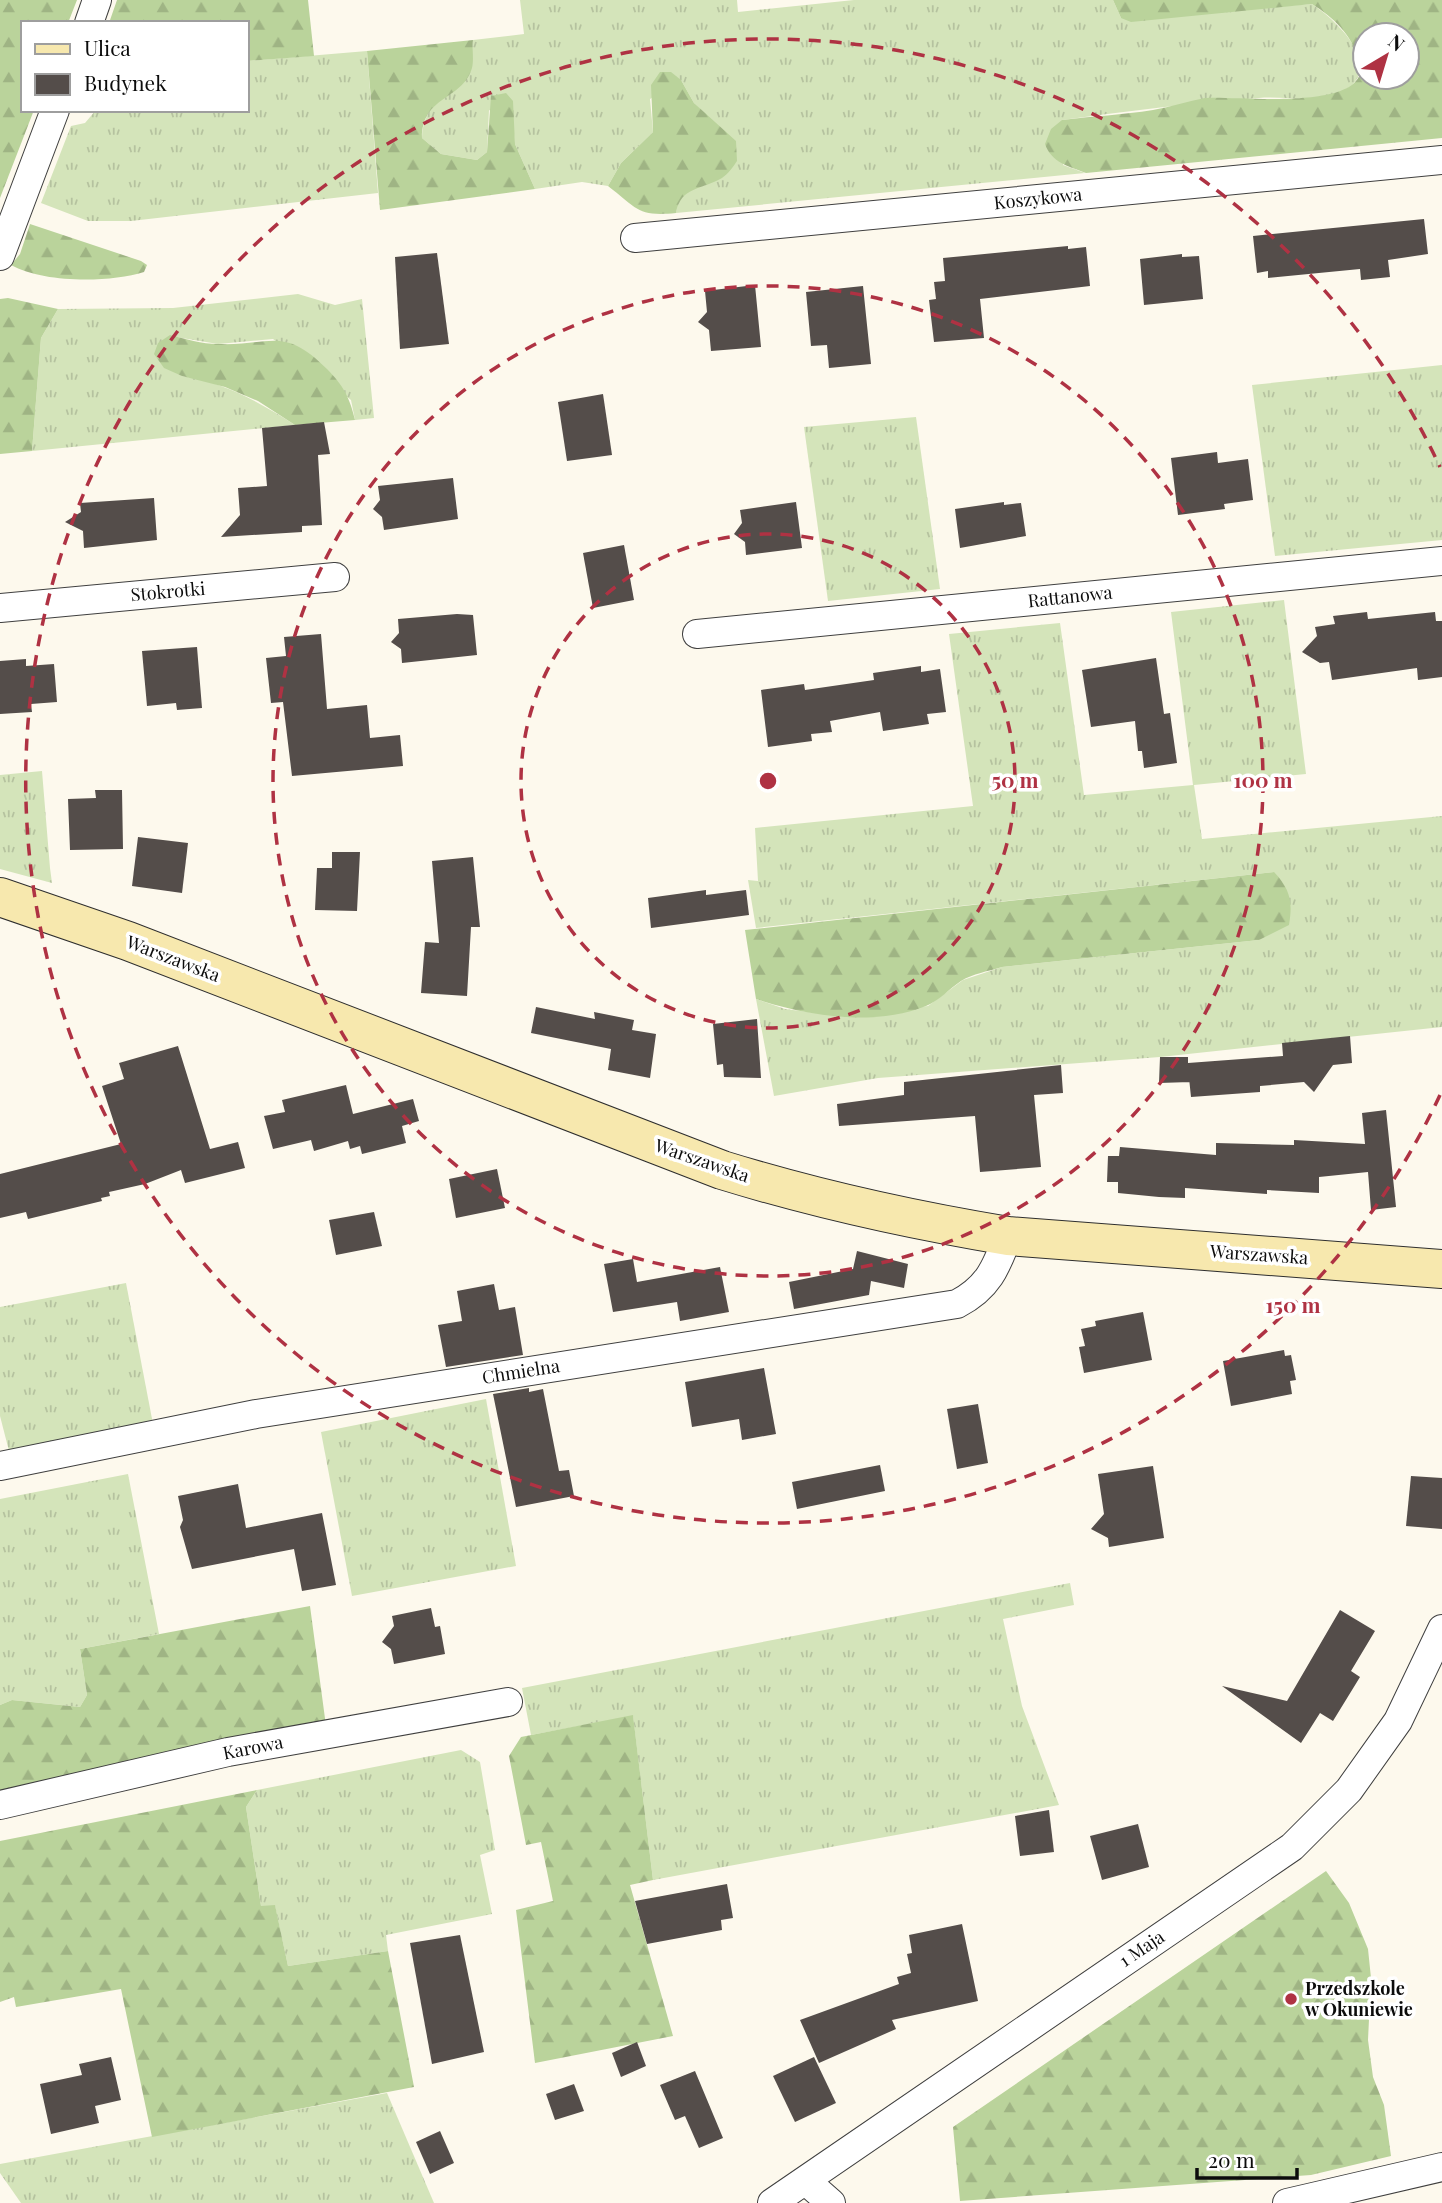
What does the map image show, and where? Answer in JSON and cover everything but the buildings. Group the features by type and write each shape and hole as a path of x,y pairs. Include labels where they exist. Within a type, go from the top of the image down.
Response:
{"main road":[{"name":"Warszawska","path":"0,897 128,941 722,1170 879,1212 1007,1236 1442,1269"}],"street":[{"path":"90,21 97,0"},
{"path":"0,256 54,112"},
{"name":"Koszykowa","path":"635,238 1442,160"},
{"name":"Rattanowa","path":"697,634 1442,561"},
{"name":"Stokrotki","path":"0,607 335,577"},
{"name":"Chmielna","path":"0,1466 256,1414 957,1304 977,1293 997,1265 1007,1236"},
{"name":"1 Maja","path":"772,2203 892,2118 1292,1847 1349,1790 1398,1721 1442,1629"},
{"name":"Karowa","path":"0,1805 228,1752 508,1702"},
{"path":"1287,2203 1384,2192 1442,2167"},
{"path":"806,2181 831,2203"}],"green space":[{"path":"0,0 77,0 69,21 21,21 21,112 33,112 0,198"},
{"path":"117,0 308,0 314,56 248,61 248,21 110,21"},
{"path":"520,0 737,0 738,12 854,0 1113,0 1121,18 1312,4 1334,22 1351,43 1351,85 1339,93 1320,98 1234,100 1062,120 1063,165 1085,173 676,213 686,194 706,185 705,114 694,103 681,80 650,99 653,132 621,163 608,186 582,182 535,189 515,144 513,123 489,110 487,152 477,160 441,154 422,138 423,127 432,107 471,69 473,40 524,34"},
{"path":"1113,0 1442,0 1442,138 1086,173 1061,163 1052,156 1045,144 1051,129 1062,120 1153,110 1205,98 1270,99 1325,95 1351,84 1351,91 1421,91 1421,21 1351,21 1351,42 1328,15 1312,4 1131,22 1121,18"},
{"path":"473,40 473,65 467,79 428,114 422,138 441,154 477,160 487,152 491,96 506,93 513,101 515,144 535,189 380,210 367,51"},
{"path":"367,51 378,193 131,221 88,221 41,203 71,126 85,123 94,112 248,112 248,61"},
{"path":"660,72 671,72 681,80 694,103 736,141 737,161 722,178 687,193 676,213 653,214 638,209 608,186 621,163 653,132 651,85"},
{"path":"30,224 147,265 144,272 130,276 95,279 58,278 24,271 11,265 20,254"},
{"path":"298,294 335,305 362,299 374,418 355,420 351,400 273,339 218,344 170,336 182,376 241,394 295,425 32,451 41,338 58,309 173,308"},
{"path":"8,298 58,309 41,338 32,451 0,454 0,299"},
{"path":"170,335 212,344 276,341 299,347 312,355 337,381 348,398 355,420 295,425 258,401 225,387 182,376 164,368 154,354 158,343"},
{"path":"1442,365 1442,540 1275,556 1252,385"},
{"path":"916,417 940,589 828,601 804,427"},
{"path":"1284,600 1306,774 1194,785 1202,839 1442,816 1442,1027 1160,1057 878,1078 774,1096 756,999 785,1009 847,1017 928,1006 963,980 1002,967 1259,940 1274,872 756,928 748,880 758,881 755,828 973,806 949,634 1060,623 1084,795 1193,785 1171,612"},
{"path":"42,771 52,883 0,869 0,775"},
{"path":"1274,872 1284,884 1289,896 1289,925 1259,940 1002,967 965,979 926,1006 885,1016 841,1017 797,1010 756,999 745,930"},
{"path":"126,1283 153,1424 9,1451 0,1416 0,1307"},
{"path":"486,1399 516,1566 352,1596 321,1432"},
{"path":"128,1474 159,1634 80,1649 87,1695 80,1707 12,1700 0,1705 0,1499"},
{"path":"1070,1583 1074,1605 1003,1619 1022,1706 1059,1805 653,1880 633,1716 531,1735 522,1688"},
{"path":"310,1606 326,1726 0,1791 0,1705 12,1700 80,1707 87,1695 80,1649"},
{"path":"633,1715 653,1880 630,1885 673,2036 535,2063 516,1910 553,1901 541,1842 526,1845 509,1756 521,1737"},
{"path":"461,1750 480,1762 495,1850 480,1855 492,1914 386,1935 388,1951 288,1966 275,1906 261,1906 246,1807 257,1790"},
{"path":"257,1790 246,1807 261,1906 275,1905 288,1966 388,1951 414,2087 152,2137 121,1989 16,2007 14,1997 0,2002 0,1841"},
{"name":"Przedszkole w Okuniewie","path":"1326,1871 1349,1903 1368,1949 1371,1978 1368,2040 1373,2077 1384,2105 1391,2156 1311,2175 960,2201 953,2127"},
{"path":"387,2093 434,2203 21,2203 0,2173 0,2164"}],"place":[{"name":"Przedszkole w Okuniewie","path":"1291,1999"}]}
